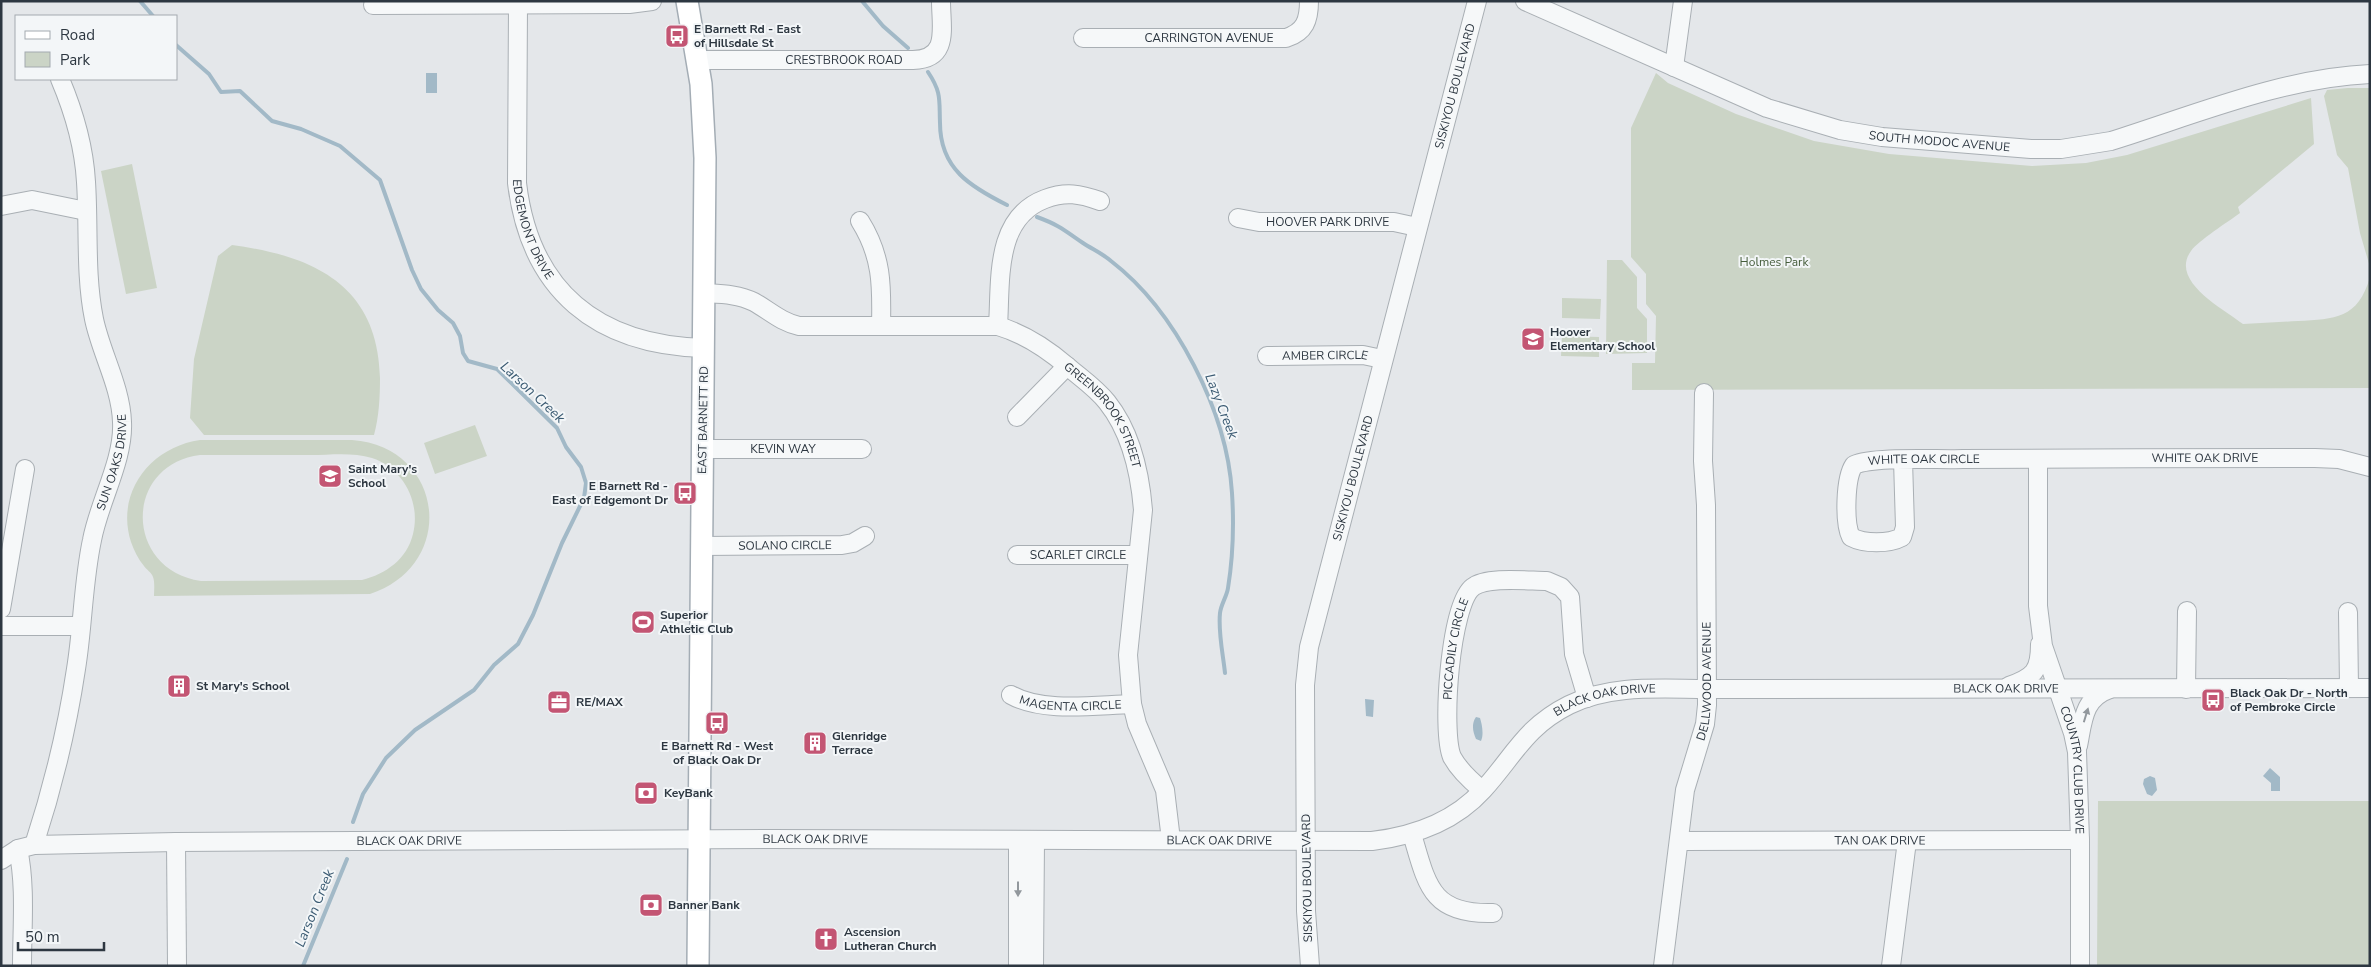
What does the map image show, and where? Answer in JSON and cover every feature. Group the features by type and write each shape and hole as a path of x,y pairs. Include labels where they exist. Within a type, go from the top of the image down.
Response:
{"main road":[{"name":"EAST BARNETT RD","path":"687,1 698,60 705,158 704,449 701,546 698,966"}],"street":[{"path":"374,4 629,4 652,1"},
{"name":"CRESTBROOK ROAD","path":"698,60 913,60 929,58 939,48 941,40 941,1"},
{"name":"CARRINGTON AVENUE","path":"1084,38 1286,38 1300,32 1306,24 1309,15 1309,1"},
{"name":"SISKIYOU BOULEVARD","path":"1310,966 1306,911 1305,685 1309,647 1476,1"},
{"name":"SOUTH MODOC AVENUE","path":"1525,1 1767,108 1840,130 1882,137 2031,149 2061,149 2111,141 2279,88 2315,80 2370,74"},
{"path":"1674,67 1683,1"},
{"name":"EDGEMONT DRIVE","path":"518,4 517,183 520,210 539,260 549,277 579,308 615,331 636,339 668,346 704,348"},
{"name":"SUN OAKS DRIVE","path":"26,847 51,793 68,715 92,537 120,446 122,422 94,318 83,154 70,103 60,80"},
{"path":"998,326 1002,261 1006,240 1016,218 1027,208 1054,195 1081,194 1100,201"},
{"path":"1,206 32,200 86,211"},
{"name":"HOOVER PARK DRIVE","path":"1238,218 1259,222 1394,222 1418,227"},
{"path":"860,221 875,249 880,267 881,326"},
{"name":"GREENBROOK STREET","path":"704,293 739,296 754,302 787,323 799,326 998,326 1029,338 1054,354 1108,403 1128,441 1138,474 1144,510 1128,656 1132,704 1138,724 1165,790 1171,840"},
{"name":"AMBER CIRCLE","path":"1267,356 1363,355 1382,360"},
{"path":"1017,417 1067,366"},
{"name":"DELLWOOD AVENUE","path":"1663,966 1685,790 1705,724 1707,689 1706,505 1703,461 1704,393"},
{"name":"KEVIN WAY","path":"704,449 862,449"},
{"name":"WHITE OAK DRIVE","path":"2038,459 2315,458 2339,459 2370,467"},
{"name":"WHITE OAK CIRCLE","path":"1903,460 1905,527 1902,537 1891,541 1862,541 1851,537 1848,527 1848,478 1850,470 1854,465 1868,460 2038,459"},
{"name":"COUNTRY CLUB DRIVE","path":"2038,459 2038,606 2040,626 2043,646 2077,752 2080,840 2080,966"},
{"path":"1,609 25,469"},
{"name":"SOLANO CIRCLE","path":"701,546 842,545 854,543 865,536"},
{"name":"SCARLET CIRCLE","path":"1017,555 1138,555"},
{"name":"PICCADILY CIRCLE","path":"1482,790 1459,768 1453,757 1447,730 1448,692 1454,638 1465,596 1470,588 1484,581 1547,581 1555,583 1566,591 1572,606 1574,654 1587,698"},
{"path":"2186,689 2187,611"},
{"path":"2348,612 2349,688"},
{"path":"1,626 81,626"},
{"path":"1998,689 2024,681 2037,669 2040,657 2040,626"},
{"name":"BLACK OAK DRIVE","path":"26,847 176,842 698,840 1372,841 1412,834 1445,820 1482,790 1526,734 1556,712 1587,698 1608,692 1707,689 2370,688"},
{"path":"2077,752 2088,706 2098,693 2110,689"},
{"name":"MAGENTA CIRCLE","path":"1011,696 1024,703 1040,705 1132,704"},
{"path":"1412,834 1424,877 1431,890 1443,902 1455,909 1474,914 1494,913"},
{"path":"1018,966 1027,840"},
{"path":"1027,840 1034,966"},
{"name":"TAN OAK DRIVE","path":"1680,841 2080,840"},
{"path":"1891,966 1907,841"},
{"path":"176,842 177,966"},
{"path":"1,860 26,847"},
{"path":"22,966 22,883 26,847"}],"green space":[{"name":"Holmes Park","path":"1656,73 1668,83 1736,114 1814,141 1889,154 2032,166 2086,163 2127,155 2311,98 2314,144 2238,207 2240,213 2191,251 2186,262 2187,273 2202,293 2243,324 2323,319 2343,314 2352,309 2359,301 2370,277 2370,388 1632,390 1632,363 1655,363 1656,316 1646,304 1646,274 1631,257 1631,128"},
{"path":"2370,88 2370,267 2360,233 2348,168 2337,155 2324,96 2327,90"},
{"path":"132,164 157,288 126,294 101,171"},
{"path":"232,245 289,257 314,267 336,281 354,298 368,320 376,346 380,392 374,435 204,435 190,418 194,359 218,256"},
{"path":"1607,260 1622,260 1637,277 1637,308 1647,319 1647,353 1606,354"},
{"path":"1562,298 1601,299 1600,319 1562,318"},
{"path":"1562,336 1599,337 1599,357 1561,356"},
{"path":"475,425 487,456 435,474 424,443"},
{"path":"200,440 352,440 383,447 406,463 422,484 429,509 427,534 417,559 398,579 370,594 154,596 152,576 140,560 131,542 127,524 128,506 133,490 141,475 152,462 182,444","holes":["349,454 372,458 383,463 401,478 412,499 415,522 410,543 401,558 394,564 379,574 362,580 201,581 176,573 158,558 147,539 143,518 146,496 157,477 175,463 200,455"]},
{"path":"2098,801 2370,801 2370,966 2097,966"}],"water":[{"path":"426,73 437,73 437,93 426,93"},
{"path":"1365,699 1374,700 1373,717 1366,716"},
{"path":"1476,717 1480,718 1483,733 1481,741 1476,739 1473,731 1473,722"},
{"path":"2270,768 2280,777 2280,791 2271,791 2271,783 2263,776"},
{"path":"2150,776 2155,778 2157,790 2152,796 2147,794 2143,784 2144,779"}],"waterway":[{"name":"Larson Creek","path":"140,1 152,15"},
{"name":"Lazy Creek","path":"862,1 883,26 908,48"},
{"name":"Larson Creek","path":"178,47 209,74 221,92 240,91 272,121 301,129 340,146 380,180 412,270 421,289 438,310 453,323 460,336 463,353 468,361 497,369 557,428 566,447 581,467 586,483 584,498 562,543 533,615 518,644 494,665 474,690 415,730 386,758 363,794 353,822"},
{"name":"Lazy Creek","path":"928,72 938,91 941,139 945,153 960,174 970,183 1007,205"},
{"name":"Lazy Creek","path":"1037,217 1061,228 1105,256 1135,282 1157,307 1177,335 1209,397 1228,462 1232,493 1233,529 1231,564 1220,620 1225,673"},
{"name":"Larson Creek","path":"303,966 347,859"}],"place":[{"name":"E Barnett Rd - East of Hillsdale St","path":"677,36"},
{"name":"Hoover Elementary School","path":"1533,339"},
{"name":"Saint Mary's School","path":"330,476"},
{"name":"E Barnett Rd - East of Edgemont Dr","path":"685,493"},
{"name":"Superior Athletic Club","path":"643,622"},
{"name":"St Mary's School","path":"179,686"},
{"name":"Black Oak Dr - North of Pembroke Circle","path":"2213,700"},
{"name":"RE/MAX","path":"559,702"},
{"name":"E Barnett Rd - West of Black Oak Dr","path":"717,723"},
{"name":"Glenridge Terrace","path":"815,743"},
{"name":"KeyBank","path":"646,793"},
{"name":"Banner Bank","path":"651,905"},
{"name":"Ascension Lutheran Church","path":"826,939"}]}
